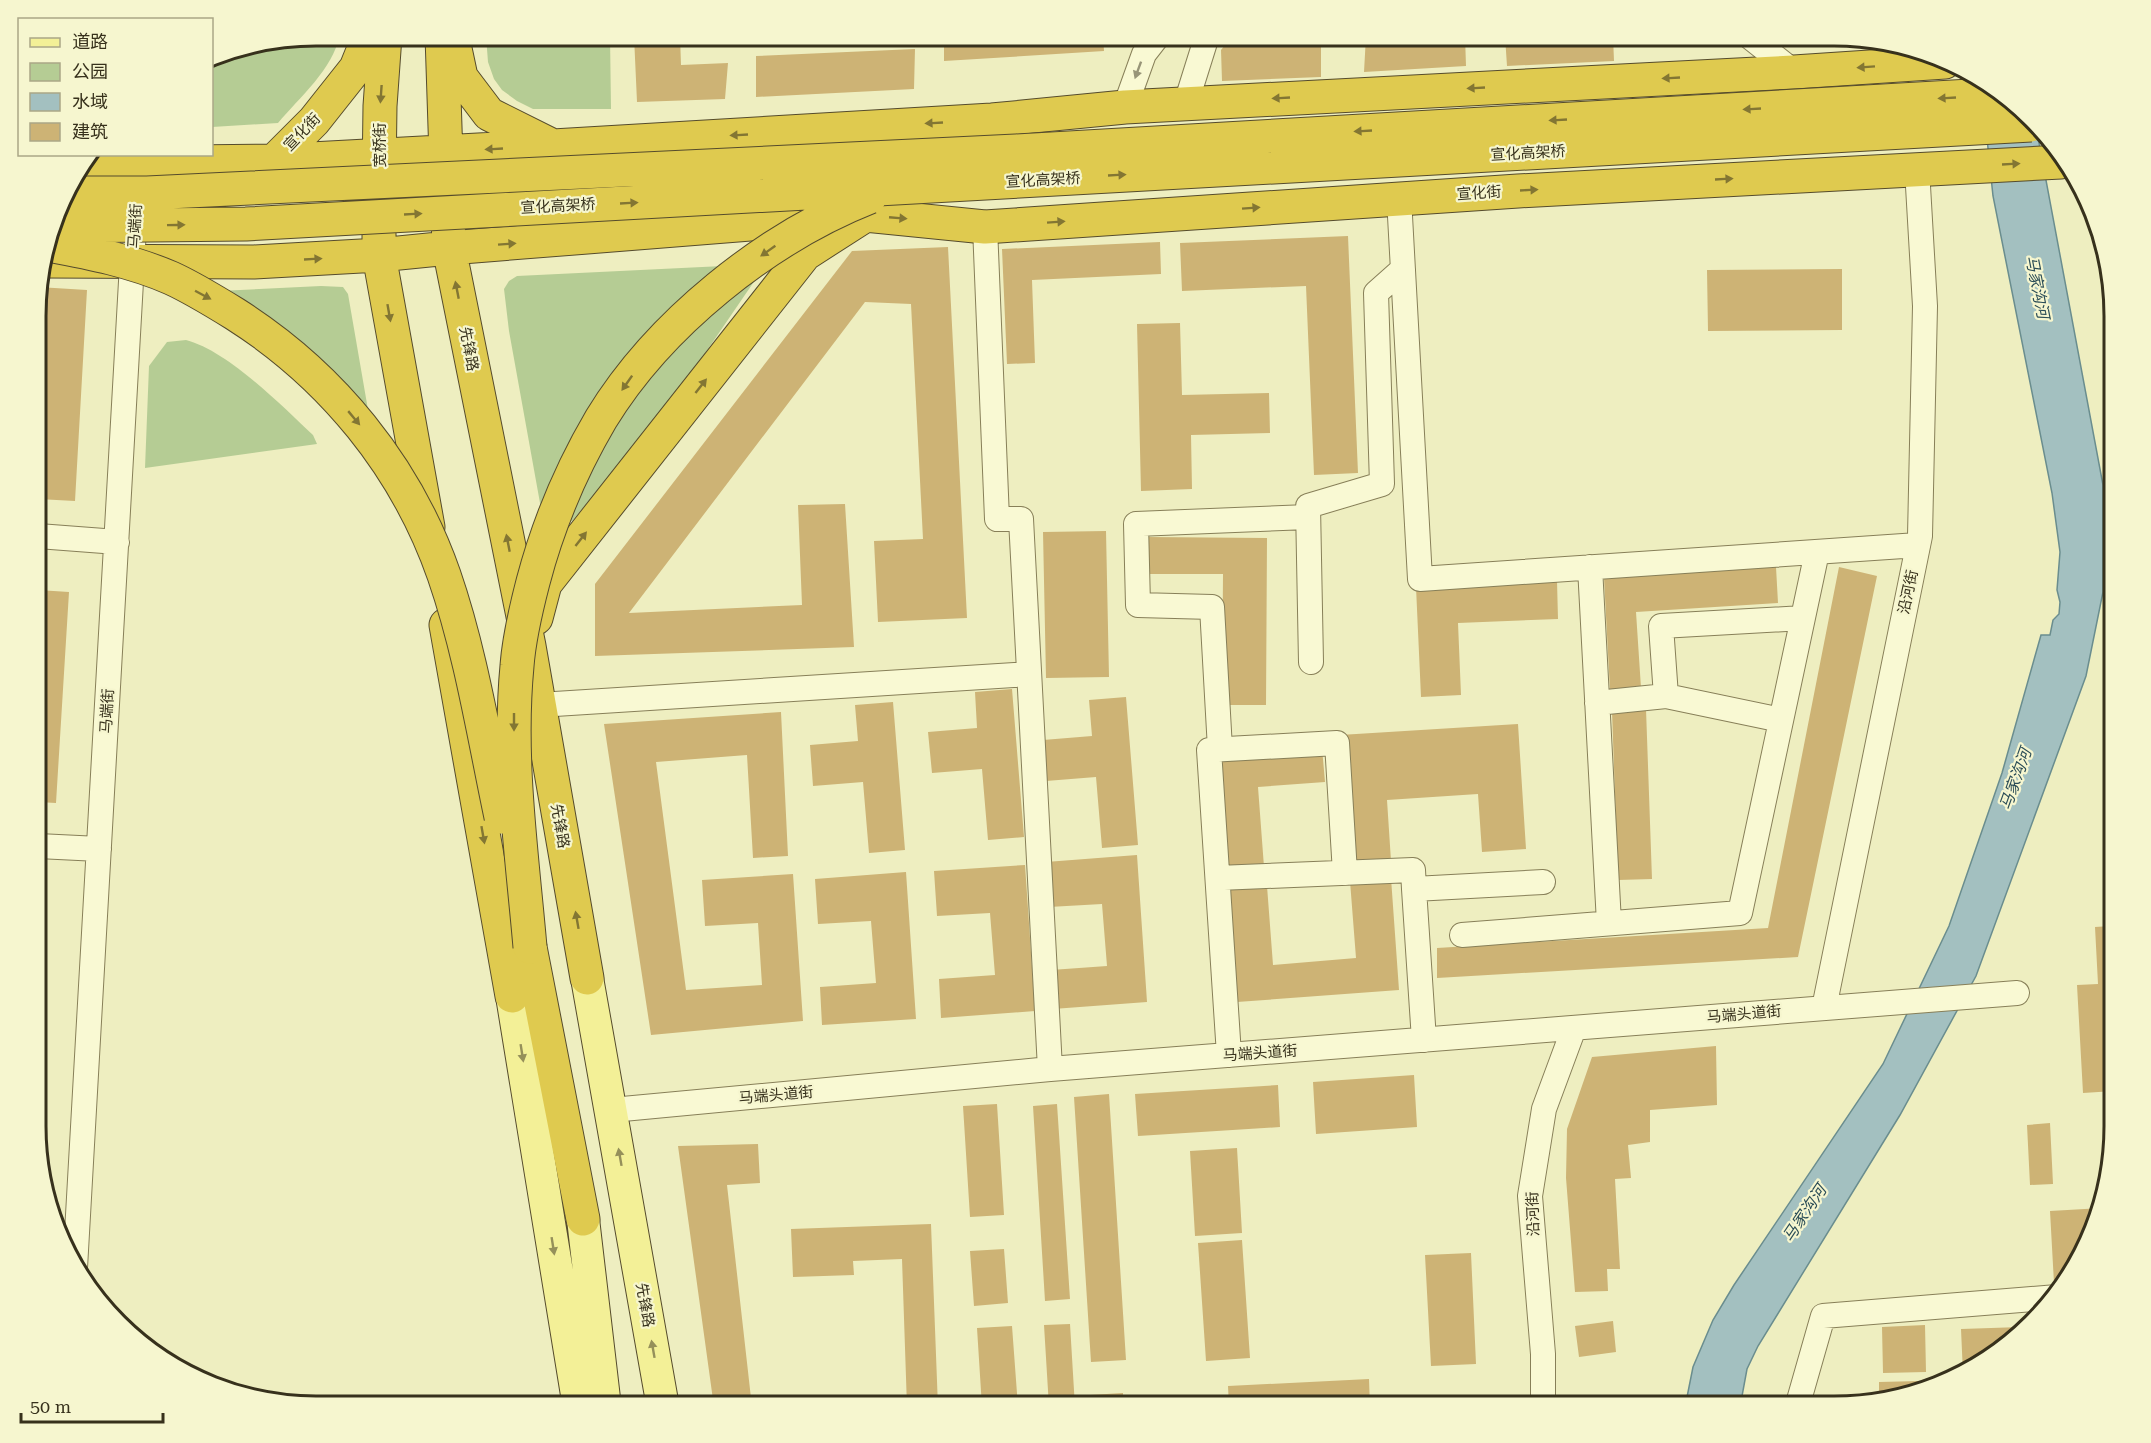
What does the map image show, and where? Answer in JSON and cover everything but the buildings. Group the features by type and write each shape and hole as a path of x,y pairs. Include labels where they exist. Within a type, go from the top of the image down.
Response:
{"highway":[{"name":"宣化街","path":"95,162 138,159 274,161 315,121 356,68 365,46"},
{"name":"宽桥街","path":"379,255 380,106 384,46"},
{"path":"442,46 449,248"},
{"path":"455,46 461,77 489,114 553,146"},
{"path":"274,161 992,120 1186,103 1927,63"},
{"name":"宣化高架桥","path":"76,193 147,193 1016,151 1989,95"},
{"name":"宣化高架桥","path":"62,226 270,222 2024,125"},
{"path":"530,947 515,784 514,717 517,664 526,609 543,544 568,482 602,419 639,366 679,324 728,279 779,243 838,210 915,179 1016,151"},
{"name":"宣化街","path":"133,262 254,262 379,255 865,215 992,226 1399,198 2056,162"},
{"path":"529,646 545,584 805,254 865,215"},
{"path":"56,246 115,258 172,279 213,300 254,327 297,358 332,392 370,437 400,481 425,529 444,574 463,641 530,947 583,1219"},
{"name":"先锋路","path":"449,248 529,646 587,978"},
{"path":"379,255 512,996"},
{"path":"53,261 133,262"}],"main road":[{"name":"先锋路","path":"587,978 661,1396"},
{"path":"512,996 577,1396"},
{"path":"583,1219 604,1396"}],"street":[{"path":"1125,107 1144,54 1150,46"},
{"path":"1186,103 1204,46"},
{"path":"1761,46 1794,72"},
{"name":"马端街","path":"76,1250 138,159"},
{"name":"沿河街","path":"1824,1008 1920,536 1925,306 1917,169"},
{"path":"1399,198 1420,579 1918,545"},
{"path":"992,226 997,519 1021,519 1050,1069"},
{"path":"1311,662 1308,506 1382,484 1376,293 1403,269"},
{"path":"1220,749 1212,607 1138,605 1136,524 1308,517"},
{"path":"46,537 117,542"},
{"path":"1462,935 1740,914 1817,552"},
{"path":"1590,567 1609,923"},
{"path":"1666,696 1661,626 1803,618"},
{"path":"539,705 1029,674"},
{"path":"1598,704 1666,696 1781,720"},
{"path":"1229,1055 1209,750 1337,743 1346,873"},
{"path":"46,846 99,849"},
{"path":"1218,878 1413,870 1424,1040"},
{"path":"1414,889 1543,882"},
{"name":"马端头道街","path":"612,1110 1050,1069 2017,993"},
{"name":"沿河街","path":"1543,1396 1543,1354 1530,1196 1544,1109 1574,1028"},
{"path":"1800,1396 1822,1316 2043,1298"}],"green space":[{"path":"336,46 323,71 278,123 213,127 213,67 247,56 281,49"},
{"path":"487,46 610,46 611,109 533,109 502,90 494,79 488,62"},
{"path":"766,264 669,406 572,521 542,514 509,331 504,289 509,281 517,276"},
{"path":"343,287 348,294 371,427 219,291"},
{"path":"186,340 219,355 253,380 313,435 317,444 145,468 149,366 167,342"}],"water":[{"name":"马家沟河","path":"1982,90 2013,114 2038,140 2103,485 2103,592 2086,676 1976,976 1900,1115 1758,1346 1747,1369 1742,1396 1687,1396 1693,1367 1713,1320 1734,1285 1883,1064 1949,926 2002,773 2041,635 2050,635 2053,620 2059,614 2060,602 2057,590 2060,552 2052,493 1993,196"}]}
